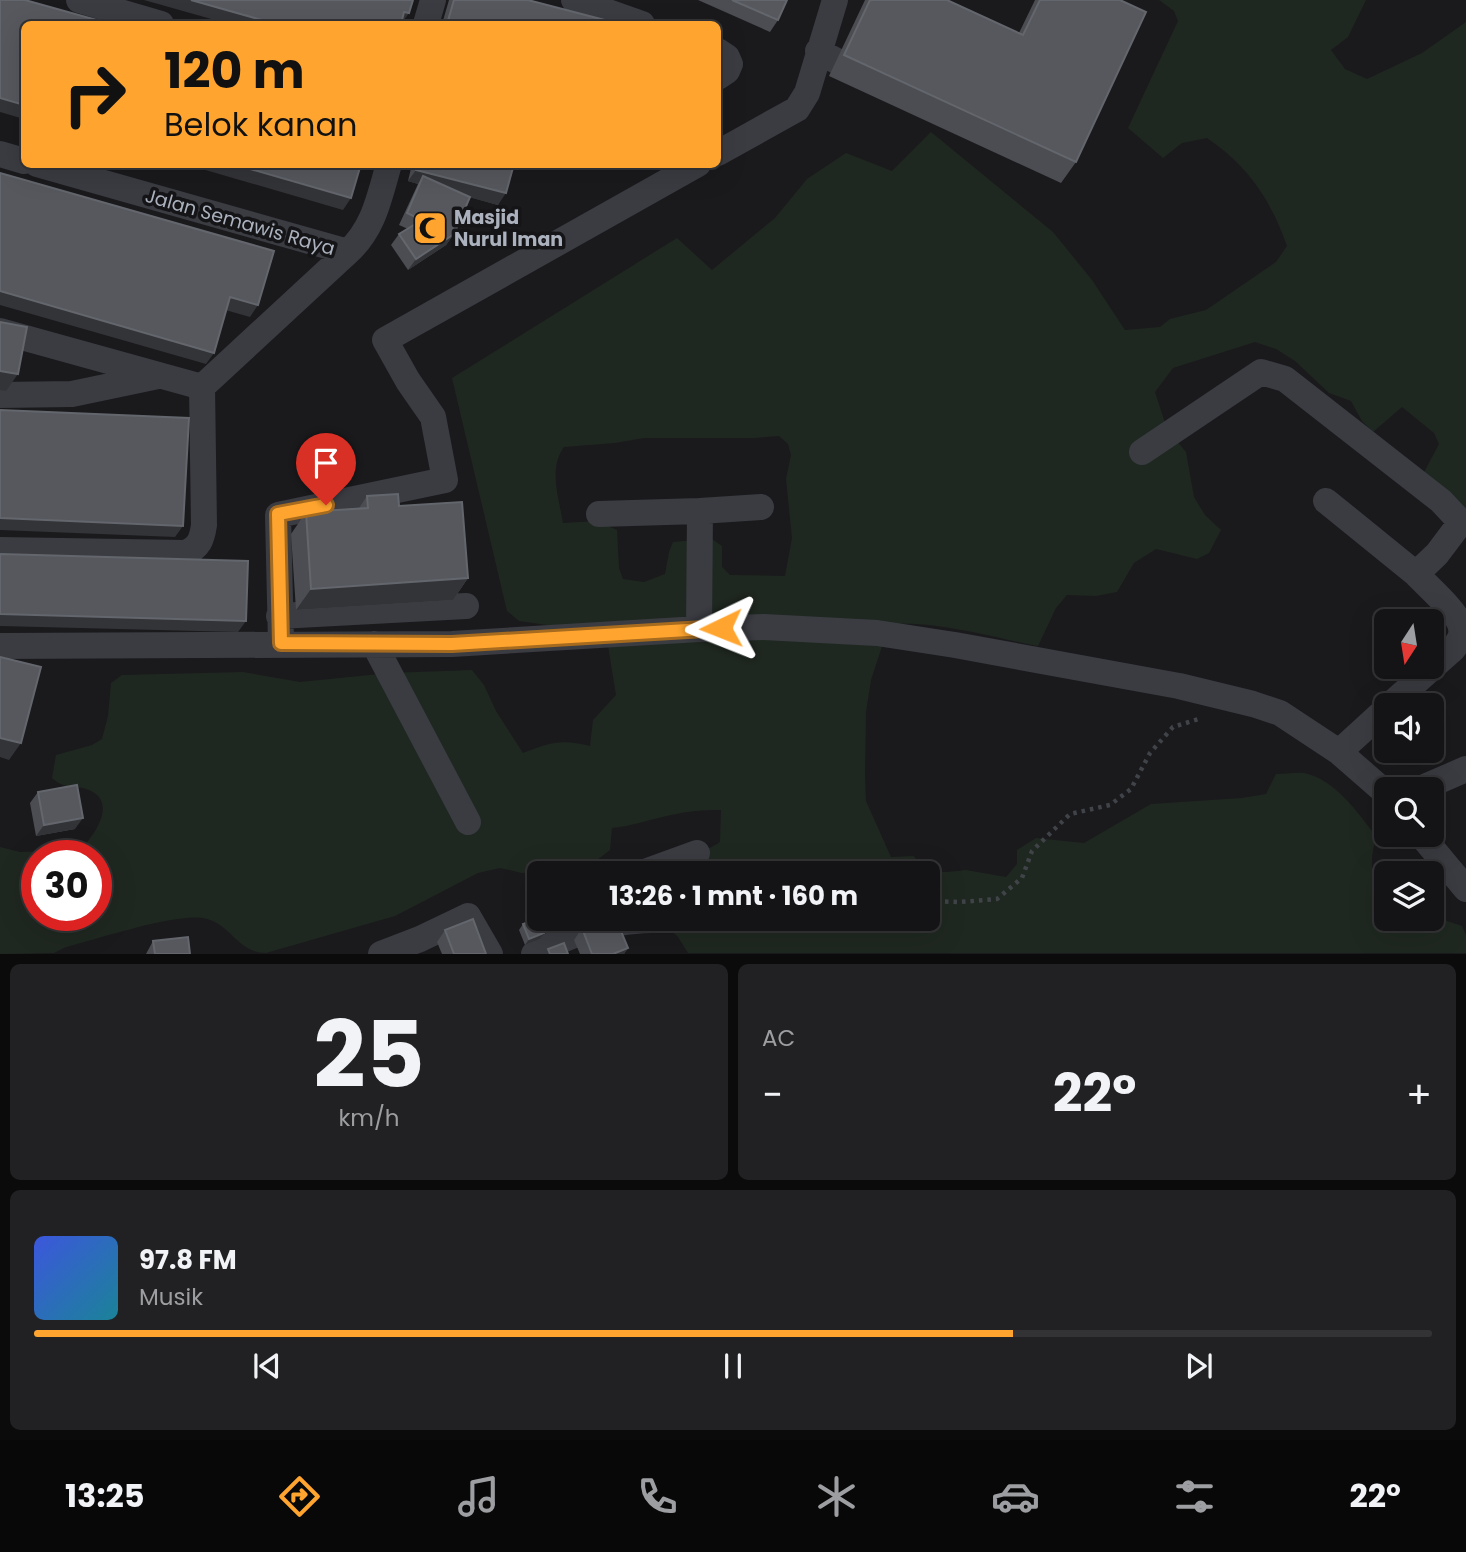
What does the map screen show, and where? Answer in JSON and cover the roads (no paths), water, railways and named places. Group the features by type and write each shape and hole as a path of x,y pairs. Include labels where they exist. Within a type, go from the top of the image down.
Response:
{"street":[{"path":"79,0 151,21"},
{"path":"427,21 433,0"},
{"path":"574,0 634,21"},
{"path":"721,151 797,109 807,93 835,0"},
{"path":"818,51 892,91"},
{"path":"721,53 727,57 730,64 721,76"},
{"path":"0,154 21,160"},
{"name":"Jalan Semawis Raya","path":"51,168 348,252 359,242 374,218 388,168"},
{"path":"281,643 278,514 445,480 433,416 408,381 385,340 691,168"},
{"path":"0,550 185,553 194,550 199,544 204,525 202,387 348,252"},
{"path":"0,331 202,387"},
{"path":"1142,452 1261,372 1286,379 1441,501 1456,517 1458,526 1454,534 1416,574"},
{"path":"0,395 72,394 160,376"},
{"path":"1326,501 1416,574 1452,612 1461,626 1460,639 1453,649 1404,693"},
{"path":"599,514 761,507"},
{"path":"699,511 699,629"},
{"path":"279,616 466,606"},
{"path":"0,646 452,644 764,627 877,633 1016,655 1179,686 1253,704 1280,713 1339,752 1374,783"},
{"path":"374,644 468,822"},
{"path":"1339,752 1374,720"},
{"path":"1444,779 1466,769"},
{"path":"1431,847 1466,889"},
{"path":"675,861 697,853"},
{"path":"381,954 468,916 490,954"},
{"path":"534,954 557,931"}],"place":[{"name":"Masjid Nurul Iman","path":"430,228"}]}
